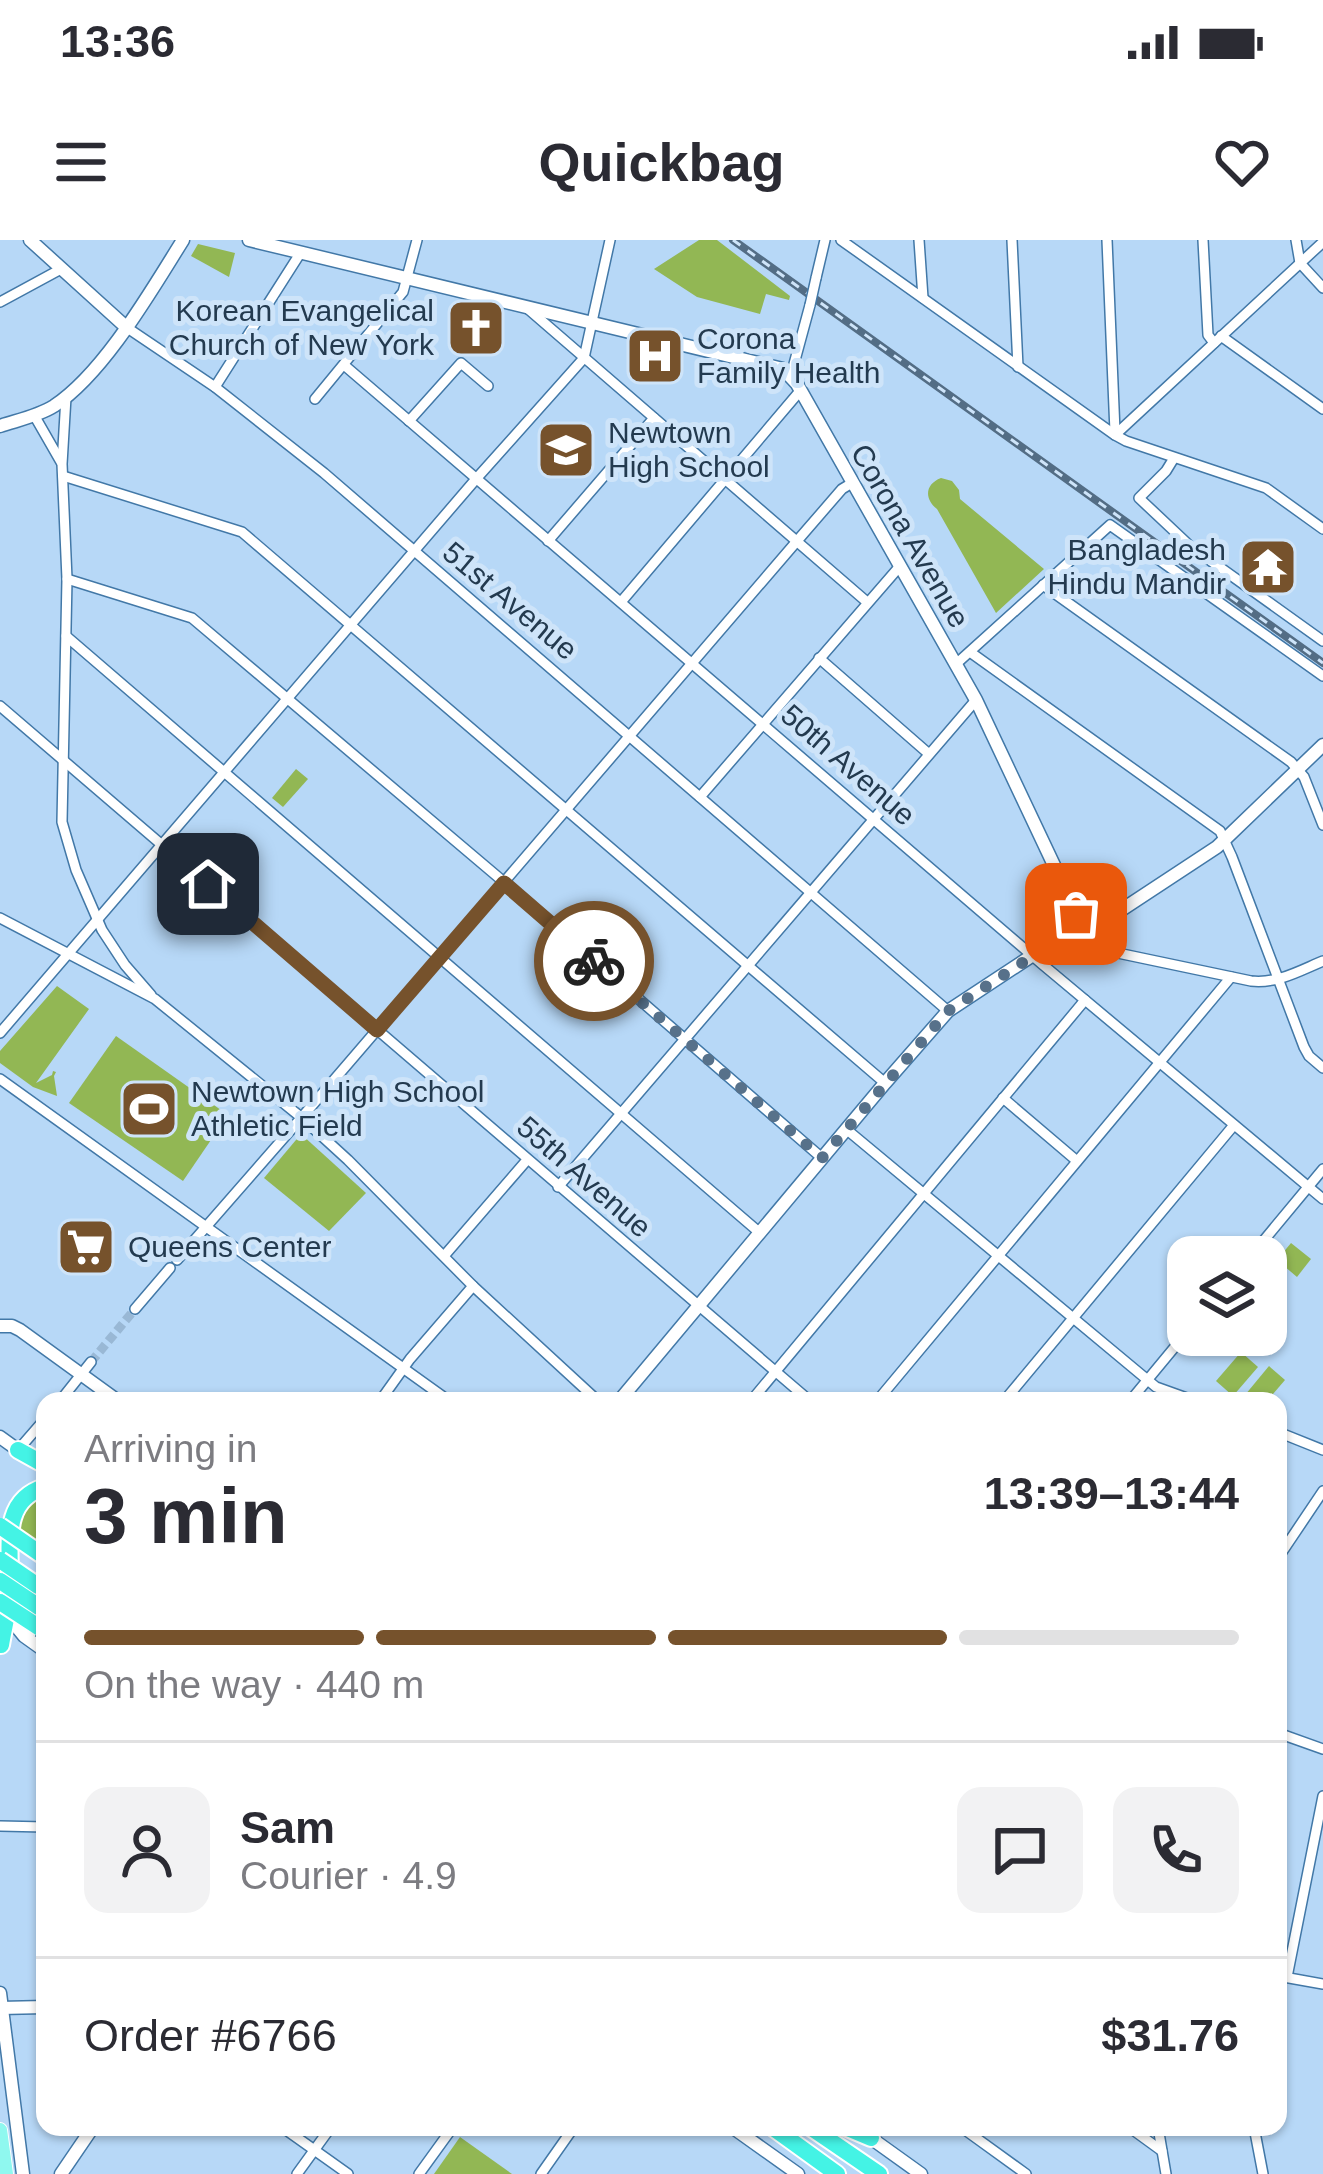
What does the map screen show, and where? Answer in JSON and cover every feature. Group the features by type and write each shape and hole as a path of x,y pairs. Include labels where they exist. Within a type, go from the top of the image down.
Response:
{"highway":[{"path":"18,1450 36,1460"},
{"path":"0,1647 2,1608 10,1594 10,1516 22,1497 36,1491"},
{"path":"0,1526 36,1551"},
{"path":"0,1560 36,1609"},
{"path":"0,1581 36,1611"},
{"path":"2,1608 36,1613"},
{"path":"784,2136 837,2174"},
{"path":"824,2136 881,2174"},
{"path":"837,2136 881,2174"}],"main road":[{"path":"0,2130 6,2174"}],"street":[{"name":"51st Avenue","path":"30,240 126,327 215,387 325,473 948,1011"},
{"path":"0,426 49,409 88,375 183,240"},
{"path":"250,240 778,367 790,375 825,240"},
{"path":"315,399 403,292 417,240"},
{"path":"0,1034 584,358 610,240"},
{"path":"841,240 1115,435 1266,488 1323,529"},
{"path":"919,240 923,298"},
{"path":"1012,240 1018,367"},
{"path":"1107,240 1115,435"},
{"path":"1203,240 1208,334 1323,409"},
{"path":"1296,240 1300,263 1323,288"},
{"path":"1115,435 1323,242"},
{"path":"215,387 301,252"},
{"path":"0,302 62,269"},
{"path":"523,304 867,602"},
{"path":"410,422 460,362 488,386"},
{"name":"50th Avenue","path":"344,365 1323,1199"},
{"name":"Corona Avenue","path":"790,375 976,700 1086,932"},
{"path":"621,602 800,391"},
{"path":"66,397 62,822 97,919 124,965 155,1000 302,1118 588,1392"},
{"path":"34,415 63,470 242,532 885,1082"},
{"path":"548,541 654,418"},
{"path":"1174,458 1139,498 1190,546 1323,641"},
{"path":"135,1310 842,489 852,483"},
{"path":"956,664 1110,525 1323,676"},
{"path":"700,797 900,566"},
{"path":"67,579 192,618 822,1158"},
{"path":"1043,585 1298,769 1323,825"},
{"path":"66,636 760,1232"},
{"path":"970,652 1220,831 1304,1047 1323,1068"},
{"path":"819,658 929,754"},
{"path":"558,1187 976,700"},
{"name":"55th Avenue","path":"0,706 799,1392"},
{"path":"627,1392 948,1011 1033,956 1086,932 1224,840 1323,745"},
{"path":"0,918 155,1000"},
{"path":"1086,932 1092,944 1113,952 1264,982 1323,961"},
{"path":"884,1392 1231,977"},
{"path":"758,1392 1085,1000"},
{"path":"0,1079 437,1392"},
{"path":"1003,1098 1077,1161"},
{"path":"1011,1392 1234,1125"},
{"path":"846,1129 1156,1387 1170,1392"},
{"path":"444,1256 527,1160"},
{"path":"1267,1236 1323,1169"},
{"path":"386,1392 473,1286"},
{"path":"0,1326 20,1330 106,1392"},
{"path":"1138,1392 1168,1356"},
{"path":"67,1392 91,1362"},
{"path":"0,1437 18,1450 36,1429"},
{"path":"1287,1436 1323,1450"},
{"path":"1287,1545 1323,1491"},
{"path":"0,1647 36,1615"},
{"path":"1287,1736 1323,1749"},
{"path":"1287,1954 1323,1796"},
{"path":"0,1826 36,1827"},
{"path":"1287,1977 1323,1984"},
{"path":"0,1993 23,2174"},
{"path":"0,2008 36,2007"},
{"path":"61,2174 87,2136"},
{"path":"295,2136 348,2174"},
{"path":"298,2174 324,2136"},
{"path":"419,2174 446,2136"},
{"path":"541,2174 568,2136"},
{"path":"745,2136 798,2174"},
{"path":"874,2136 921,2174"},
{"path":"973,2136 1026,2174"},
{"path":"1141,2136 1162,2151"},
{"path":"1160,2136 1166,2174"},
{"path":"1257,2136 1263,2174"}],"green space":[{"path":"699,240 717,240 790,296 789,300 766,294 760,314 697,297 654,269"},
{"path":"198,244 235,253 229,277 191,256"},
{"path":"941,478 952,481 960,499 1044,569 996,613 930,501 929,488"},
{"path":"296,769 308,779 283,807 272,798"},
{"path":"57,986 89,1009 36,1083 56,1072 57,1096 33,1087 0,1063 0,1051"},
{"name":"Newtown High School Athletic Field","path":"116,1036 228,1115 183,1181 69,1103"},
{"path":"301,1134 366,1193 329,1231 264,1178"},
{"path":"1291,1243 1311,1259 1297,1277 1287,1268"},
{"path":"1238,1356 1246,1356 1258,1367 1236,1392 1228,1392 1216,1381"},
{"path":"1269,1366 1285,1380 1275,1392 1247,1392"},
{"path":"36,1496 36,1543 15,1531 20,1505"},
{"path":"460,2137 512,2174 434,2174"}],"tunnel":[{"path":"91,1362 135,1309"}],"railway":[{"path":"733,240 1323,663"}],"way so far":[{"path":"594,961 822,1158 948,1011 1033,956 1086,932 1076,914"}],"place":[{"name":"Korean Evangelical Church of New York","path":"476,328"},
{"name":"Corona Family Health","path":"655,356"},
{"name":"Newtown High School","path":"566,450"},
{"name":"Bangladesh Hindu Mandir","path":"1268,567"},
{"name":"Newtown High School Athletic Field","path":"149,1109"},
{"name":"Queens Center","path":"86,1247"}],"route":[{"path":"208,884 377,1030 504,883 594,961"}]}
